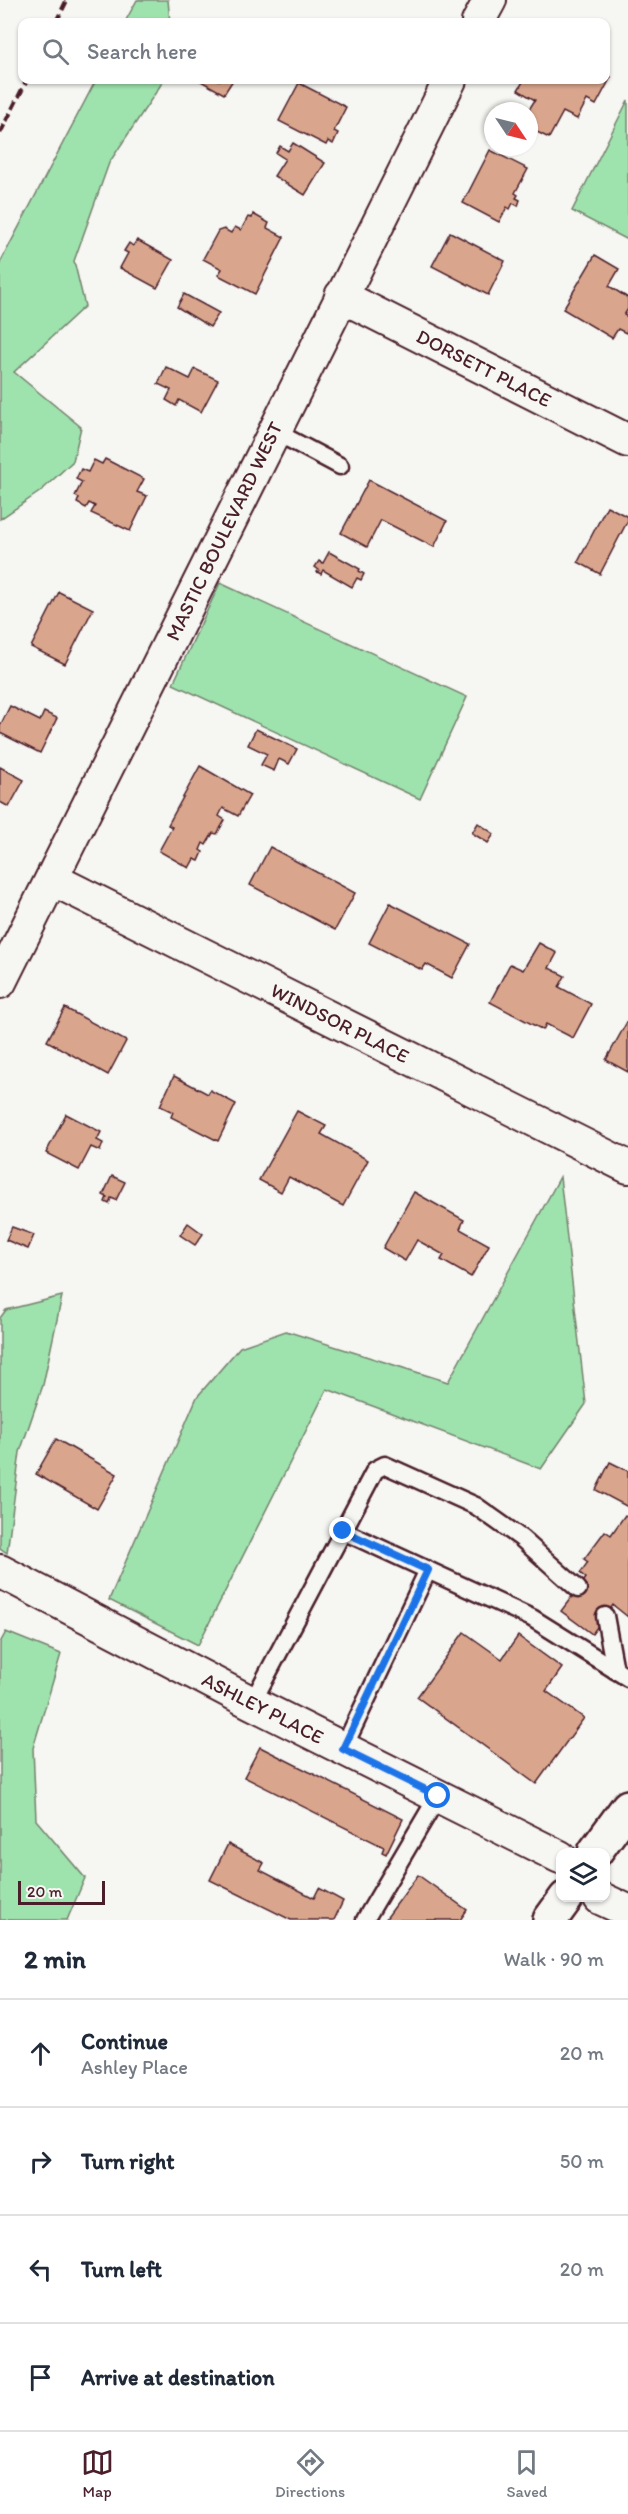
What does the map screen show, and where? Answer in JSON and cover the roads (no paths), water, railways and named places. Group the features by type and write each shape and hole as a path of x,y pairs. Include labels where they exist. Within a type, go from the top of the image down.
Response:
{"main road":[{"path":"598,1848 628,1807"},
{"path":"550,1920 563,1902"}],"street":[{"path":"480,18 490,0"},
{"name":"MASTIC BOULEVARD WEST","path":"0,982 448,84"},
{"name":"DORSETT PLACE","path":"341,296 628,441"},
{"name":"WINDSOR PLACE","path":"51,879 628,1167"},
{"name":"ASHLEY PLACE","path":"0,1572 252,1703 556,1855"},
{"path":"609,1902 628,1911"}],"lane":[{"path":"274,431 340,466"},
{"path":"252,1703 375,1470 385,1465 476,1506 520,1538 578,1589"},
{"path":"343,1531 532,1618 622,1674"},
{"path":"343,1749 428,1570"},
{"path":"605,1616 622,1674"},
{"path":"365,1920 438,1796"}],"railway":[{"path":"58,18 67,0"},
{"path":"0,133 25,84"}]}
